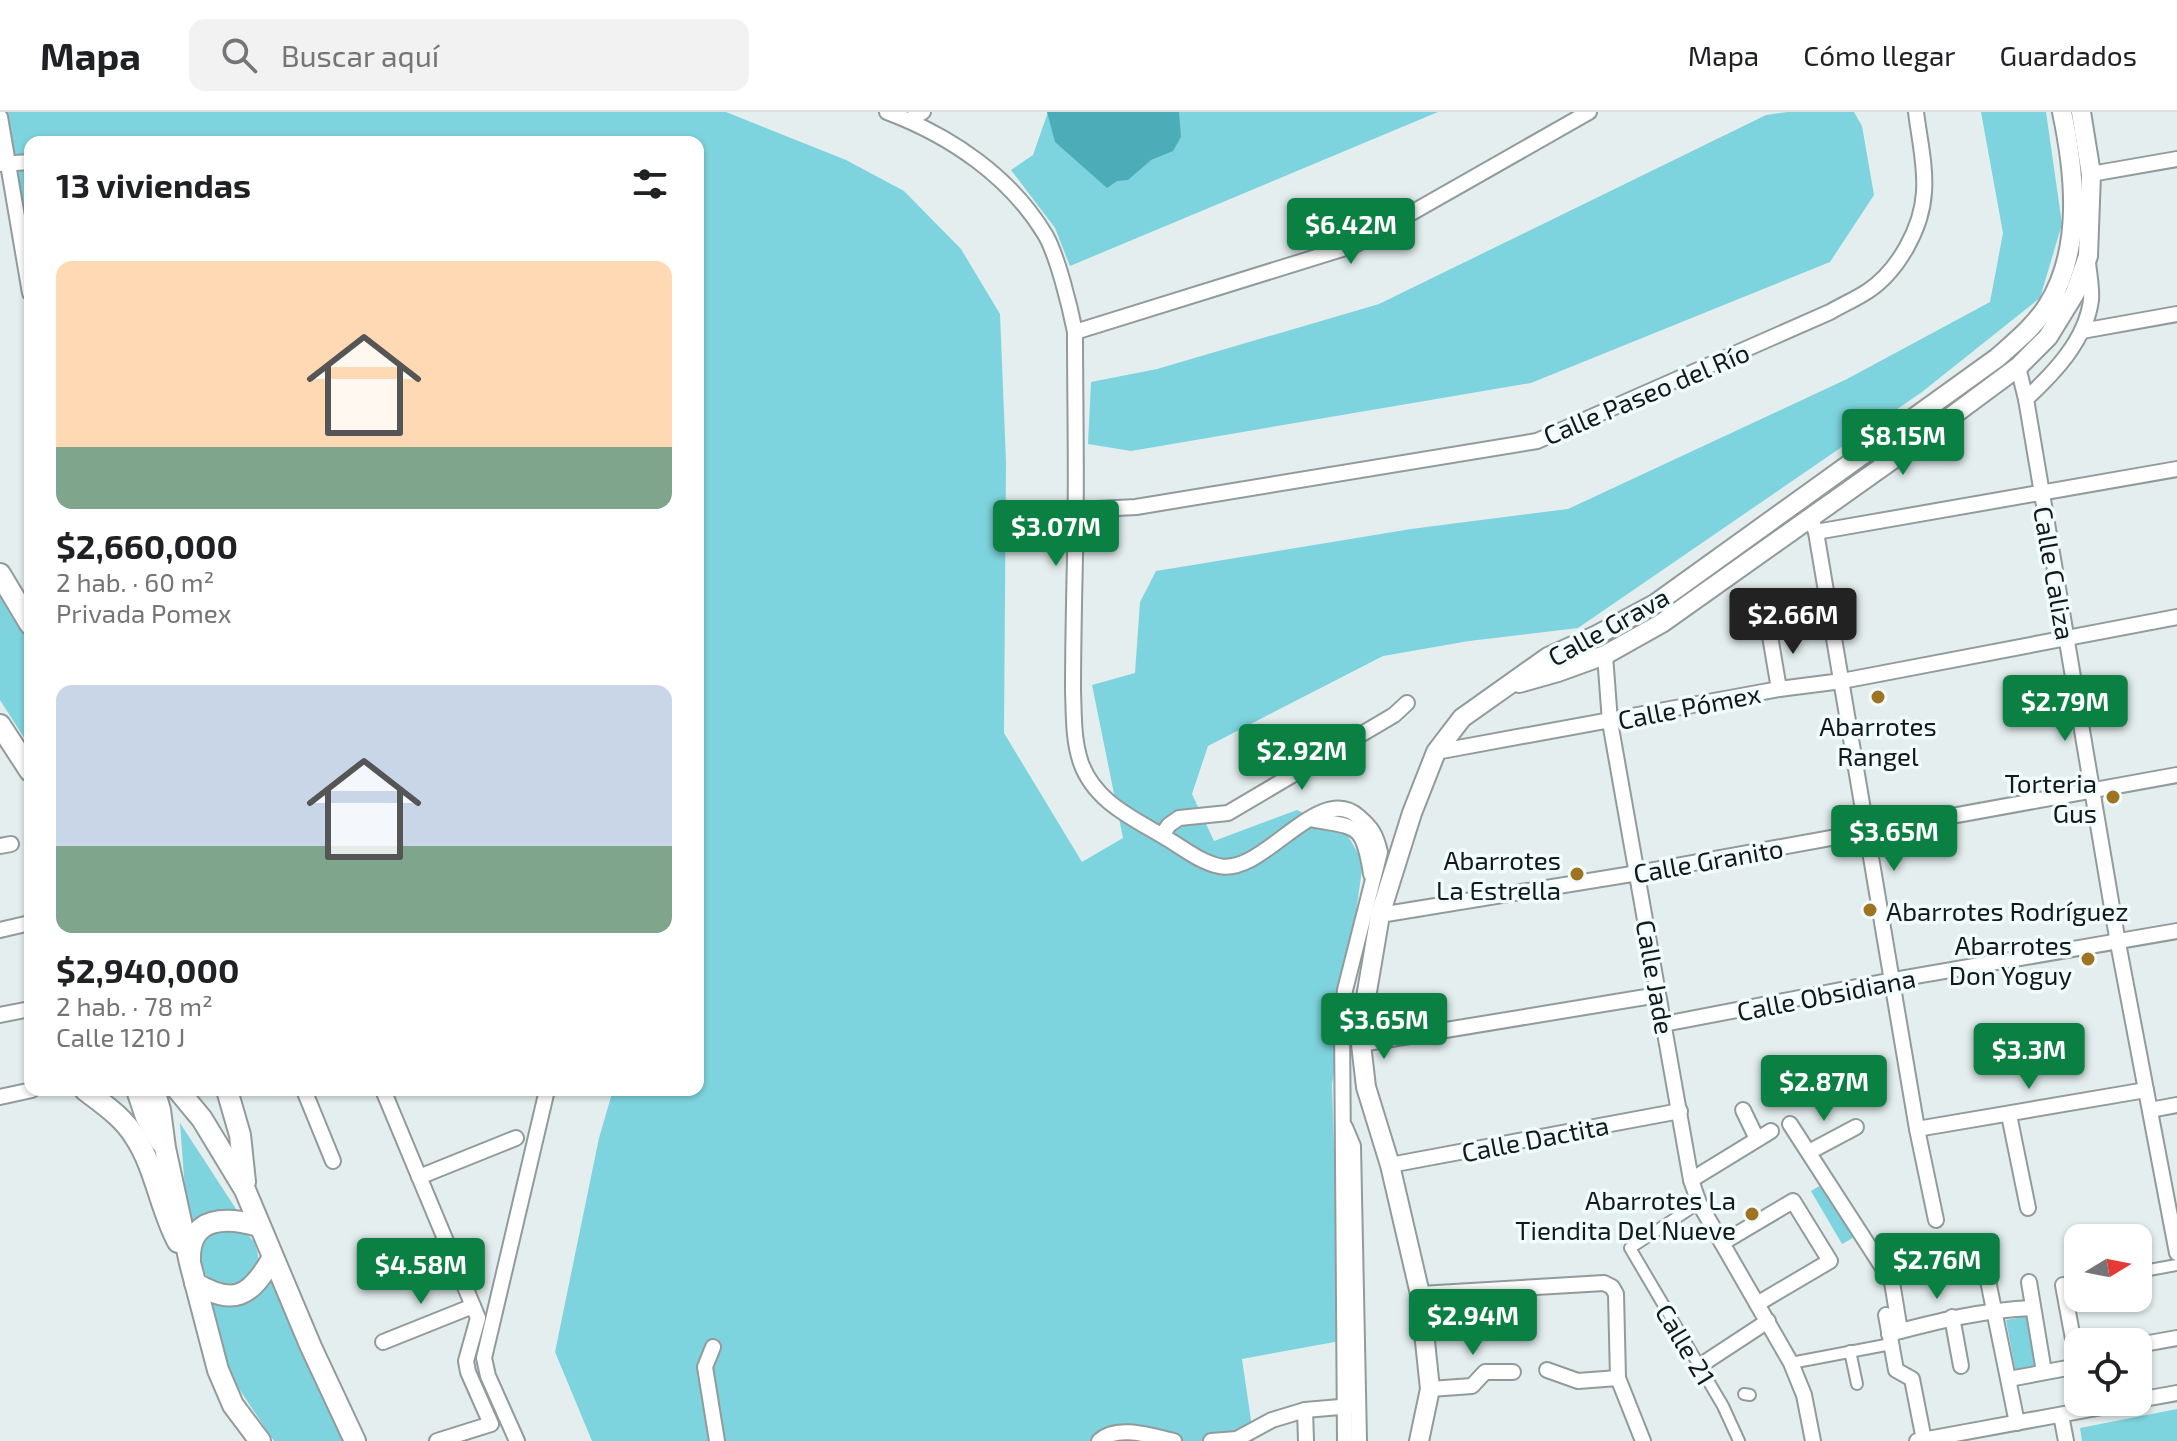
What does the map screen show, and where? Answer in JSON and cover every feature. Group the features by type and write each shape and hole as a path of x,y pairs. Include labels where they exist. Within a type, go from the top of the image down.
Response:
{"main road":[{"name":"Calle Grava","path":"1419,1441 1430,1389 1420,1294 1390,1165 1366,1087 1361,1027 1380,915 1412,813 1436,752 1462,718 1505,687 1548,657 1655,604 1997,358 2029,330 2060,282 2072,232 2072,187 2062,112"},
{"name":"Calle Grava","path":"1505,687 1605,655 1662,623 1813,524 2018,367 2061,319 2075,293 2088,256 2091,174 2081,112"},
{"path":"0,574 24,614"},
{"path":"0,725 24,762"},
{"path":"92,1096 124,1122 136,1139 166,1221 192,1273 214,1294 227,1297 251,1289 272,1259"},
{"path":"139,1096 146,1117 165,1148"},
{"path":"156,1096 192,1273 218,1370 233,1405 260,1441"},
{"path":"183,1096 202,1119 245,1190 272,1259 355,1441"},
{"path":"197,1096 202,1119"},
{"path":"229,1096 240,1135 245,1190"},
{"path":"192,1273 193,1240 200,1230 223,1219 259,1226"}],"street":[{"path":"887,112 955,144 1010,187 1047,238 1071,312 1075,332 1077,510 1074,732 1082,765 1102,796 1131,819 1202,860 1222,867 1241,864 1255,857 1309,819 1337,808 1355,813 1375,831 1380,852 1345,990 1342,1021 1342,1123 1353,1146 1352,1406 1359,1441"},
{"path":"909,120 923,112"},
{"path":"1075,332 1355,245 1589,112"},
{"name":"Calle Paseo del Río","path":"1077,510 1136,507 1537,441 1830,312 1870,290 1896,263 1911,238 1924,191 1916,112"},
{"path":"0,117 5,165 24,262"},
{"path":"2091,174 2177,159"},
{"path":"2026,399 2048,378 2082,331 2091,300 2088,256"},
{"path":"2082,331 2177,314"},
{"name":"Calle Caliza","path":"2018,367 2026,399 2118,943 2150,1110 2171,1187 2177,1253"},
{"path":"1936,1220 1917,1129 1813,524 2177,469"},
{"name":"Calle Pómex","path":"1436,752 1779,689 1842,681 2177,617"},
{"path":"1769,630 1779,689"},
{"name":"Calle Jade","path":"1605,655 1610,722 1691,1180 1699,1203 1791,1363 1804,1395 1813,1441"},
{"path":"1162,835 1179,818 1228,813 1394,715 1407,703"},
{"name":"Calle Granito","path":"1380,915 1638,873 2177,775"},
{"path":"0,930 24,924"},
{"name":"Calle Obsidiana","path":"1664,1024 1893,980 2177,931"},
{"path":"1361,1044 1658,995"},
{"path":"0,1015 24,1010"},
{"path":"1917,1129 2146,1090"},
{"path":"0,1097 24,1092"},
{"path":"306,1096 333,1161"},
{"path":"385,1096 478,1318 466,1361 491,1424 437,1441"},
{"path":"517,1441 488,1376 484,1358 546,1096"},
{"path":"2150,1110 2177,1105"},
{"path":"1691,1180 1764,1135 1743,1110"},
{"name":"Calle Dactita","path":"1390,1165 1680,1111"},
{"path":"2009,1115 2028,1208"},
{"path":"1790,1124 1892,1282 1896,1370 1912,1379 1920,1440 2064,1414"},
{"path":"1809,1152 1856,1127"},
{"path":"419,1177 516,1138"},
{"path":"1722,1243 1793,1201 1830,1261 1757,1304"},
{"name":"Calle 21","path":"1699,1203 1630,1248 1723,1406 1739,1441"},
{"path":"1984,1261 2017,1423"},
{"path":"2152,1269 2177,1265"},
{"path":"2029,1282 2044,1372"},
{"path":"1420,1294 1604,1283 1612,1287 1616,1294 1618,1378 1643,1441"},
{"path":"383,1342 473,1306"},
{"path":"1791,1363 1850,1351 1952,1317 1995,1309 2033,1308"},
{"path":"1886,1315 1894,1336"},
{"path":"1952,1317 1961,1366"},
{"path":"1707,1361 1768,1321"},
{"path":"2152,1342 2177,1338"},
{"path":"713,1347 705,1367 717,1441"},
{"path":"1850,1351 1857,1384"},
{"path":"2009,1379 2064,1368"},
{"path":"1547,1370 1578,1381 1618,1378"},
{"path":"1430,1389 1472,1386 1485,1372 1513,1372"},
{"path":"2152,1397 2177,1393"},
{"path":"1211,1441 1237,1439 1272,1420 1305,1410 1352,1406"},
{"path":"1345,1441 1352,1406"},
{"path":"1305,1410 1306,1441"},
{"path":"2061,1415 2066,1441"},
{"path":"1099,1441 1117,1432 1174,1441"}],"shaded area":[{"path":"6,112 726,112 846,160 904,191 961,249 1000,314 1006,462 1004,733 1082,862 1123,838 1092,685 1135,673 1140,602 1156,571 1411,529 1568,509 1847,379 1990,302 2003,233 1981,112 2046,112 2062,224 2040,298 1922,392 1578,628 1469,641 1383,656 1208,746 1192,794 1214,841 1297,810 1347,834 1363,862 1332,1085 1340,1341 1242,1359 1254,1441 592,1441 555,1352 599,1138 611,1096 704,1096 704,136 24,136 24,219"},
{"path":"1047,112 1179,112 1181,137 1173,151 1151,160 1128,180 1117,181 1107,188 1055,142"},
{"path":"1048,112 1438,112 1070,266 1055,228 1011,170 1033,155"},
{"path":"1854,112 1862,126 1874,195 1830,262 1531,383 1131,451 1088,444 1091,382 1157,369 1379,304 1766,115"},
{"path":"0,590 24,632 24,738 0,700"},
{"path":"180,1123 238,1212 213,1213 192,1226 186,1204"},
{"path":"1829,1180 1860,1234 1842,1244 1811,1191"},
{"path":"229,1228 250,1236 258,1257 250,1278 229,1286 208,1278 200,1257 208,1236"},
{"path":"272,1277 348,1441 274,1441 231,1377 210,1300 230,1302 245,1299"},
{"path":"2029,1316 2038,1365 2015,1369 2006,1320"},
{"path":"2177,1409 2177,1441 2082,1441 2080,1428"}],"place":[{"name":"Abarrotes Rangel","path":"1878,697"},
{"name":"Torteria Gus","path":"2113,797"},
{"name":"Abarrotes La Estrella","path":"1577,874"},
{"name":"Abarrotes Rodríguez","path":"1870,910"},
{"name":"Abarrotes Don Yoguy","path":"2088,959"},
{"name":"Abarrotes La Tiendita Del Nueve","path":"1752,1214"}]}
